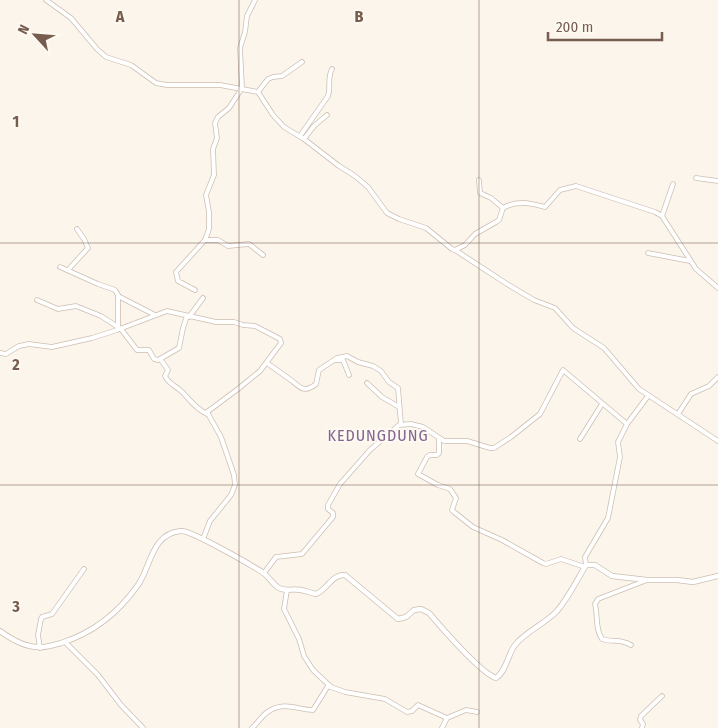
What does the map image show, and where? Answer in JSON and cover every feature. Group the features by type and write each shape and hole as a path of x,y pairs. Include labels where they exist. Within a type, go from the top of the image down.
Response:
{"street":[{"path":"46,0 71,18 101,53 113,60 132,65 156,83 167,85 220,85 258,92 278,122 300,136 338,166 356,176 368,187 387,213 426,228 455,250 507,284 534,300 555,308 573,328 604,348 639,389 718,441"},
{"path":"195,290 178,281 176,272 205,240 210,223 206,195 214,175 213,149 217,138 215,123 218,117 229,108 242,88 240,48 247,16 255,0"},
{"path":"258,92 268,79 282,76 302,62"},
{"path":"300,136 328,96 328,78 332,69"},
{"path":"304,139 314,126 327,115"},
{"path":"696,178 718,181"},
{"path":"479,180 480,193 491,198 503,208"},
{"path":"662,216 673,184"},
{"path":"455,250 465,245 474,234 499,220 503,208 520,202 545,207 560,190 576,186 662,216 690,261 706,279 718,288"},
{"path":"68,270 88,248 77,229"},
{"path":"205,240 218,240 228,246 249,244 263,256"},
{"path":"648,253 690,261"},
{"path":"60,267 115,290 118,295 155,315"},
{"path":"118,295 119,328"},
{"path":"37,300 58,309 72,306 81,308 119,328 137,350 149,350 154,359 162,360 179,348 182,328 188,316 203,298"},
{"path":"0,353 6,354 19,346 29,344 54,347 169,311 188,316 255,326 280,339 281,343 267,364 208,411 207,414"},
{"path":"267,364 299,387 305,389 316,384 319,370 340,357 347,356 358,362 373,366 381,371 389,382 398,388 401,424"},
{"path":"162,360 168,370 165,376 168,381 180,390 194,406 207,414 221,437 234,475 235,485 231,495 210,521 203,539"},
{"path":"333,361 343,360 349,375"},
{"path":"264,573 276,558 286,555 299,555 306,550 333,517 333,513 328,509 328,505 340,484 377,443 401,424 423,427 444,440 467,441 490,448 500,445 540,414 563,370 627,424"},
{"path":"678,414 691,394 709,386 718,377"},
{"path":"368,383 382,397 399,407"},
{"path":"0,631 18,642 40,648 65,642 91,631 122,604 139,583 152,553 162,540 170,534 183,531 203,539 264,573 276,586 287,590 303,590 316,594 341,574 345,575 398,619 402,619 418,609 429,614 479,665 496,678 500,675 511,652 520,640 547,620 566,600 586,566 585,557 608,518 620,457 618,442 627,424 648,396"},
{"path":"580,440 602,404"},
{"path":"439,438 438,454 427,457 418,474 450,489 456,500 452,510 473,528 502,540 543,563 546,564 562,558 586,566 595,565 612,576 649,580 693,582 718,576"},
{"path":"40,648 38,635 42,617 52,614 84,570"},
{"path":"631,645 623,640 609,641 602,639 597,629 596,604 598,599 649,580"},
{"path":"287,590 284,609 299,639 304,656 313,670 330,686 345,692 385,699 407,712 412,711 416,705 420,705 447,718"},
{"path":"65,642 98,675 143,728"},
{"path":"252,728 265,715 277,707 294,706 313,710 326,687 330,686"},
{"path":"642,728 643,724 640,720 642,716 662,696"},
{"path":"442,728 447,718 466,710 477,712"}],"district":[{"name":"KEDUNGDUNG","path":"378,435"}]}
